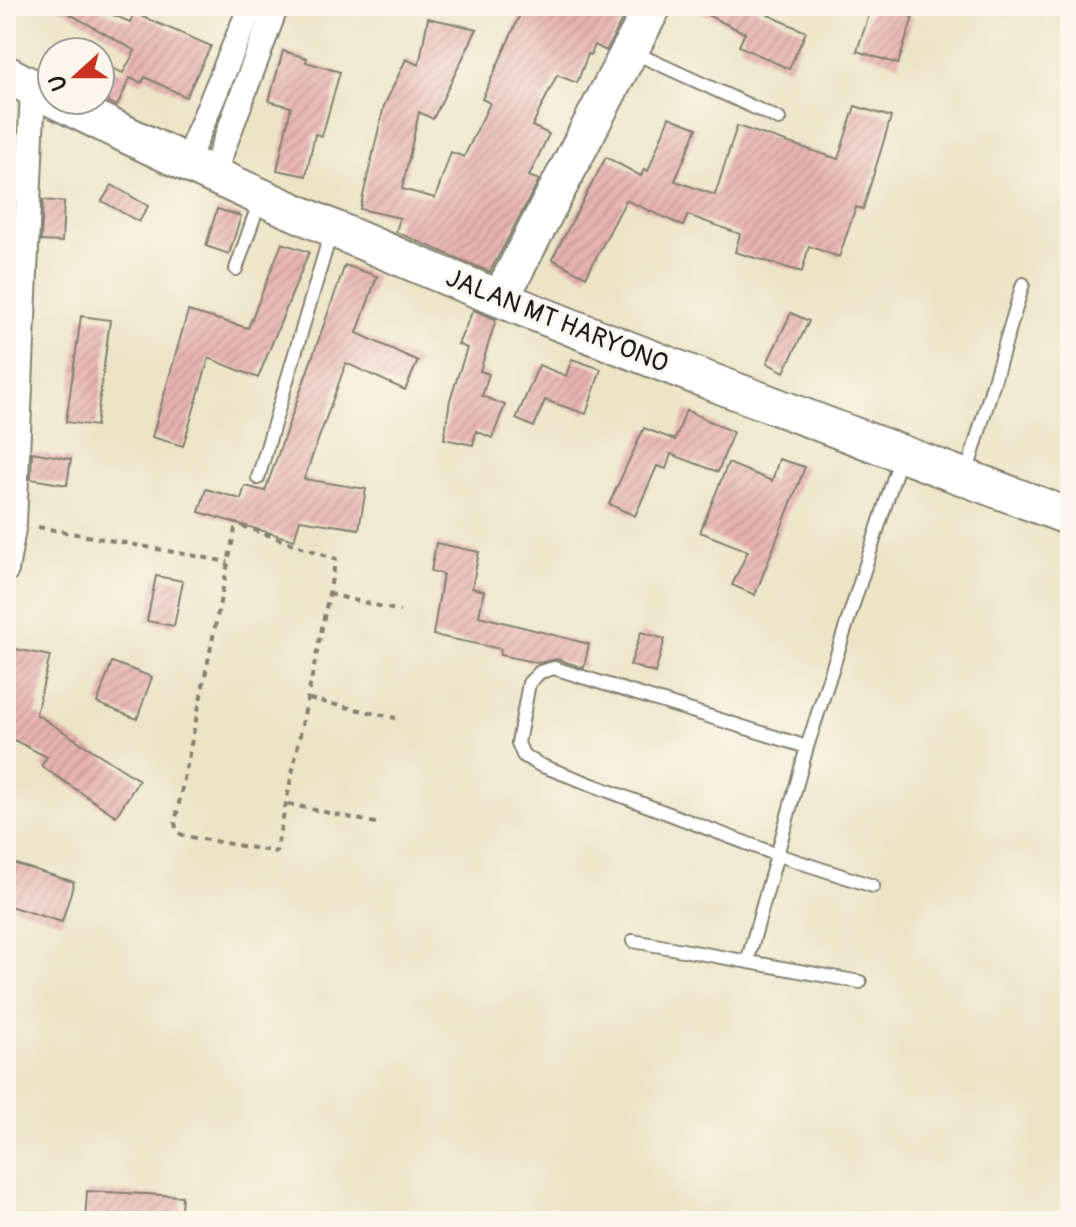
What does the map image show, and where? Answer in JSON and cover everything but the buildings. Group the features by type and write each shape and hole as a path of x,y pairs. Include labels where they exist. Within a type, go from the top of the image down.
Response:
{"main road":[{"path":"501,297 653,6"},
{"name":"JALAN MT HARYONO","path":"89,116 260,199 684,374 1070,517"}],"street":[{"path":"198,171 251,6"},
{"path":"198,171 276,6"},
{"path":"6,570 14,523 36,109"}],"lane":[{"path":"630,50 779,119"},
{"path":"236,269 260,199"},
{"path":"258,478 331,229"},
{"path":"965,478 1023,284"},
{"path":"748,959 807,747 901,456"},
{"path":"807,747 554,668 540,672 529,683 518,743 529,761 775,854 873,886"},
{"path":"633,941 748,959 860,982"}],"path":[{"path":"14,523 228,562"},
{"path":"242,526 334,556 329,594 276,852 185,836 176,829 235,529 242,526"},
{"path":"329,594 400,611"},
{"path":"308,699 396,718"},
{"path":"288,803 380,824"}]}
